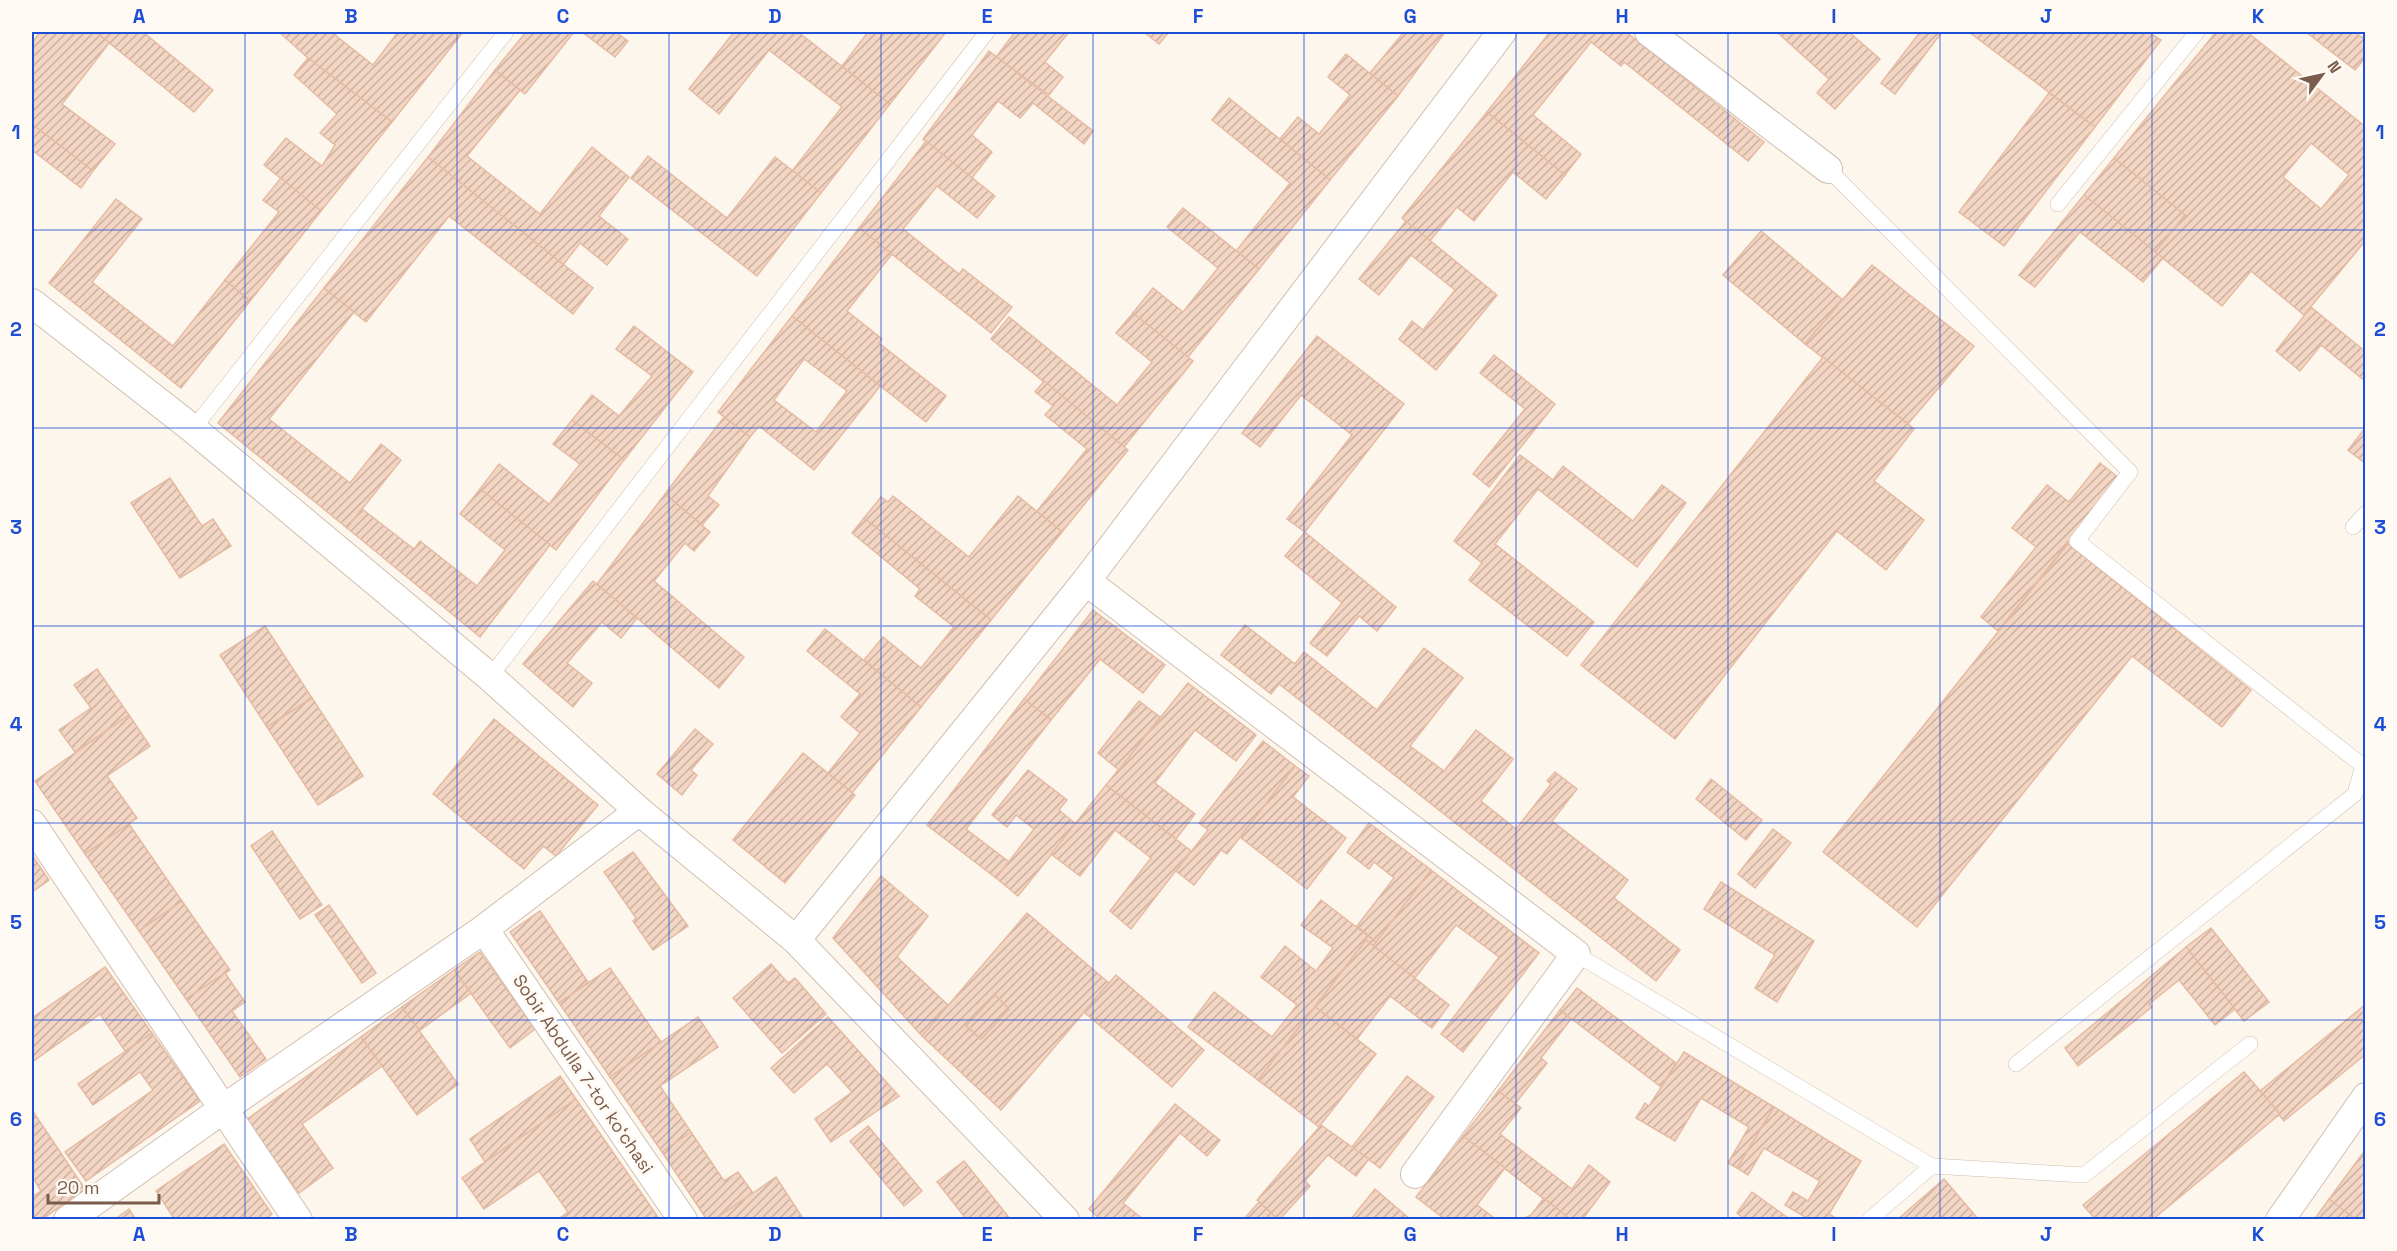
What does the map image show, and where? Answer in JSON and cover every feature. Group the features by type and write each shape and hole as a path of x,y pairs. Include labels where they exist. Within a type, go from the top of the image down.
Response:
{"street":[{"path":"796,940 1086,580 1502,32"},
{"path":"1649,32 1827,168"},
{"path":"32,303 193,429 490,677 639,811 796,940 1065,1220"},
{"path":"1086,580 1576,954 1415,1174"},
{"path":"68,1220 223,1108 484,929 639,811"},
{"path":"32,825 298,1220"},
{"name":"Sobir Abdulla 7-tor koʻchasi","path":"484,929 683,1220"},
{"path":"2280,1220 2366,1097"}],"lane":[{"path":"193,429 506,32"},
{"path":"490,677 987,32"},
{"path":"2058,204 2197,32"},
{"path":"1827,168 2130,472 2076,541 2363,766 2355,794 2016,1064"},
{"path":"2353,527 2366,513"},
{"path":"1576,954 1932,1166 2084,1175 2250,1044"},
{"path":"1869,1220 1932,1166"}],"building":[{"path":"40,32 96,32 110,42 62,104 115,144 93,171 32,124 32,43"},
{"path":"96,32 143,32 213,90 194,112"},
{"path":"279,32 338,32 335,35 373,65 398,32 463,32 392,122 308,58"},
{"path":"526,32 574,32 525,94 495,70"},
{"path":"582,32 615,32 628,41 615,57"},
{"path":"734,32 798,32 890,104 821,193 792,171 842,107 769,50 719,114 689,89"},
{"path":"868,32 946,32 890,104 842,66"},
{"path":"1015,32 1069,32 1045,62 1063,77 1049,95 996,57"},
{"path":"1144,32 1169,32 1159,44"},
{"path":"1404,32 1445,32 1398,96 1370,73"},
{"path":"1550,32 1626,32 1764,142 1748,161 1624,62 1621,66 1591,42 1533,115 1581,154 1565,175 1487,112"},
{"path":"1777,32 1849,32 1880,59 1835,109 1817,93 1829,79"},
{"path":"1920,32 1942,32 1895,94 1881,83"},
{"path":"1969,32 2148,32 2161,40 2095,127"},
{"path":"2216,32 2247,32 2366,127 2366,240 2304,315 2251,271 2222,306 2155,252 2185,215 2114,158","holes":["2311,143 2349,175 2321,209 2283,177"]},
{"path":"2306,32 2354,32 2366,40 2366,57 2355,70"},
{"path":"989,51 1093,131 1084,144 1033,103 1020,118 998,101 972,135 992,152 972,178 923,139"},
{"path":"1346,54 1398,96 1330,180 1280,139 1298,117 1319,134 1350,95 1328,77"},
{"path":"308,58 392,122 321,211 264,165 286,138 322,166 335,145 320,133 337,114 294,75"},
{"path":"495,70 520,90 467,156 540,214 592,147 629,177 599,216 628,239 607,265 580,243 563,265 428,157"},
{"path":"2049,93 2095,127 2004,246 1959,212"},
{"path":"1229,98 1330,180 1259,269 1236,251 1290,183 1212,120"},
{"path":"1487,112 1565,175 1546,199 1513,172 1474,221 1457,207 1430,241 1402,218"},
{"path":"32,124 93,171 81,188 32,150"},
{"path":"926,141 995,196 977,218 937,186 903,229 959,274 963,269 1012,307 991,333 859,228"},
{"path":"648,156 727,218 775,157 821,193 757,276 631,178"},
{"path":"428,157 593,288 573,314 449,216 366,322 324,288"},
{"path":"2114,158 2185,215 2155,252 2084,195"},
{"path":"281,178 321,211 250,301 225,280 279,212 263,200"},
{"path":"2084,195 2163,258 2143,282 2080,232 2035,287 2019,275"},
{"path":"116,199 142,219 92,282 173,346 225,280 250,301 181,388 49,283"},
{"path":"1183,208 1259,269 1188,357 1133,313 1153,288 1183,312 1218,268 1167,227"},
{"path":"1406,221 1497,295 1436,370 1399,339 1412,321 1423,330 1455,290 1411,255 1379,295 1359,279"},
{"path":"859,228 892,254 847,311 882,339 879,343 946,396 926,422 792,316"},
{"path":"1761,231 1843,300 1805,344 1723,275"},
{"path":"1872,265 1974,346 1908,424 1805,344"},
{"path":"324,288 354,312 269,419 350,483 381,444 401,460 347,528 218,423"},
{"path":"2311,307 2366,352 2366,382 2321,345 2300,371 2276,351"},
{"path":"1133,313 1193,361 1124,447 991,339 1009,317 1117,405 1152,362 1116,333"},
{"path":"792,316 880,386 814,470 759,426 750,437 718,412","holes":["804,359 847,391 816,432 774,400"]},
{"path":"634,326 693,372 624,460 572,420 592,395 619,416 652,376 616,349"},
{"path":"1317,336 1404,404 1305,532 1287,519 1352,435 1301,395 1260,447 1242,433"},
{"path":"1494,355 1555,404 1489,487 1473,474 1525,409 1480,373"},
{"path":"1823,357 1914,429 1874,481 1924,520 1886,570 1837,531 1675,739 1581,665"},
{"path":"1044,381 1128,450 1062,532 1037,511 1087,449 1045,415 1053,406 1035,392"},
{"path":"724,417 750,437 708,496 719,505 702,525 665,494"},
{"path":"572,420 624,460 556,550 480,489 499,464 549,504 580,464 553,444"},
{"path":"2366,427 2366,464 2348,450"},
{"path":"1520,455 1553,480 1563,466 1633,521 1662,485 1686,503 1637,567 1538,489 1495,544 1594,622 1567,656 1469,580 1482,563 1454,541"},
{"path":"2100,463 2119,478 1998,631 1981,617 2036,547 2012,528 2047,485 2069,502"},
{"path":"170,478 202,526 213,519 231,546 180,578 131,503"},
{"path":"480,489 550,545 480,637 347,528 362,509 414,549 420,541 477,586 505,550 460,514"},
{"path":"665,494 710,532 694,551 685,543 654,581 744,657 719,688 597,584"},
{"path":"893,496 969,557 1018,496 1062,532 991,620 864,518 881,497 888,502"},
{"path":"864,518 991,620 921,707 864,660 883,637 921,668 954,627 915,596 920,589 852,533"},
{"path":"1305,532 1396,607 1377,631 1359,616 1327,656 1310,643 1342,603 1285,556"},
{"path":"2068,544 2251,690 2222,727 2132,656 1917,927 1823,852"},
{"path":"593,581 637,618 621,638 602,622 567,663 592,683 573,707 523,664"},
{"path":"1093,610 1165,665 1143,693 1100,659 1051,720 1024,699"},
{"path":"1245,625 1295,664 1304,652 1377,710 1424,648 1463,678 1410,746 1444,771 1476,730 1513,759 1481,801 1516,829 1551,784 1547,781 1555,772 1577,789 1552,821 1628,880 1614,898 1680,950 1656,981 1279,684 1271,694 1221,655"},
{"path":"265,626 312,698 267,727 220,655"},
{"path":"825,629 921,707 852,793 828,773 860,733 841,717 860,694 807,651"},
{"path":"97,669 129,715 75,752 59,730 91,708 74,685"},
{"path":"1188,683 1256,735 1236,761 1195,730 1155,783 1195,814 1176,839 1106,785"},
{"path":"312,698 363,776 318,805 267,727"},
{"path":"1024,699 1051,720 966,829 1009,862 996,878 927,825"},
{"path":"1139,701 1160,717 1119,770 1098,753"},
{"path":"129,715 150,746 107,776 137,818 85,854 35,781"},
{"path":"494,719 598,805 556,856 543,846 524,869 433,794"},
{"path":"695,729 713,744 691,770 697,775 682,795 657,774"},
{"path":"1263,741 1295,766 1227,854 1221,850 1194,885 1176,871 1208,830 1199,823"},
{"path":"803,753 855,795 785,883 733,840"},
{"path":"1295,766 1309,776 1293,797 1346,838 1307,889 1240,837"},
{"path":"1028,770 1067,800 1059,810 1076,824 1018,896 996,878 1034,829 1016,815 1007,827 992,815"},
{"path":"1711,779 1762,820 1746,840 1696,799"},
{"path":"1106,785 1191,851 1131,929 1110,911 1151,858 1115,830 1080,876 1051,854"},
{"path":"1369,823 1431,870 1376,942 1357,926 1394,878 1374,862 1369,869 1347,852"},
{"path":"129,824 182,901 139,931 85,854"},
{"path":"1773,829 1791,843 1755,888 1738,874"},
{"path":"272,831 322,905 300,919 251,846"},
{"path":"633,852 688,926 653,950 633,921 636,918 604,872"},
{"path":"32,855 49,880 32,892"},
{"path":"1431,870 1539,953 1463,1052 1441,1034 1499,957 1456,925 1415,978 1373,946"},
{"path":"881,876 928,916 897,957 949,1006 922,1036 833,938"},
{"path":"1721,882 1814,941 1777,1002 1755,988 1775,955 1704,909"},
{"path":"1321,900 1376,942 1373,946 1366,940 1258,1080 1188,1027 1214,992 1272,1037 1297,1005 1261,977 1285,946 1316,971 1333,948 1301,925"},
{"path":"182,901 230,970 186,999 139,931"},
{"path":"329,905 376,973 362,983 315,915"},
{"path":"540,911 588,982 559,1003 510,932"},
{"path":"1027,913 1109,983 1001,1110 922,1036","holes":["995,995 1009,1009 981,1039 966,1026"]},
{"path":"2211,928 2269,1002 2244,1021 2186,947"},
{"path":"1366,940 1449,1005 1432,1028 1390,996 1357,1039 1315,1007"},
{"path":"2186,947 2235,1009 2215,1025 2179,980 2149,1004 2152,1007 2078,1066 2065,1048"},
{"path":"480,952 535,1029 510,1048 454,970"},
{"path":"771,964 788,983 795,978 826,1014 782,1053 733,998"},
{"path":"105,967 152,1033 125,1051 100,1014 32,1062 32,1018"},
{"path":"610,968 661,1042 610,1077 559,1003"},
{"path":"454,970 471,993 419,1031 402,1007"},
{"path":"225,973 245,1002 232,1011 266,1059 240,1077 186,999"},
{"path":"1116,975 1204,1050 1172,1087 1084,1012"},
{"path":"1577,988 1676,1063 1661,1087 1560,1010"},
{"path":"995,995 1009,1009 981,1039 966,1026"},
{"path":"2366,1004 2366,1054 2284,1121 2260,1091"},
{"path":"402,1007 458,1084 417,1115 361,1037"},
{"path":"1315,1007 1376,1054 1319,1127 1258,1080"},
{"path":"1560,1010 1571,1019 1541,1058 1547,1063 1515,1104 1498,1091"},
{"path":"698,1017 718,1047 660,1086 691,1132 662,1152 610,1077"},
{"path":"828,1017 899,1096 831,1142 815,1119 852,1092 827,1064 794,1093 771,1068"},
{"path":"152,1033 200,1101 86,1181 65,1152 153,1090 140,1072 93,1105 78,1084"},
{"path":"361,1037 382,1066 302,1124 333,1168 299,1193 246,1120"},
{"path":"1684,1052 1774,1107 1737,1168 1728,1163 1749,1127 1701,1098 1675,1141 1636,1118 1645,1103 1649,1106"},
{"path":"2244,1072 2280,1114 2152,1220 2096,1220 2083,1205"},
{"path":"560,1076 576,1099 485,1162 470,1139"},
{"path":"1407,1076 1434,1097 1380,1168 1352,1147"},
{"path":"1498,1091 1521,1108 1500,1134 1572,1189 1589,1165 1610,1182 1582,1220 1571,1220 1463,1136"},
{"path":"576,1099 660,1220 557,1220 568,1212 539,1171 484,1209 462,1178"},
{"path":"1175,1104 1220,1140 1207,1156 1180,1133 1123,1203 1144,1220 1101,1220 1089,1209"},
{"path":"1774,1107 1861,1161 1829,1214 1839,1220 1810,1220 1785,1205 1793,1192 1808,1201 1820,1181 1764,1148 1748,1175 1737,1168"},
{"path":"32,1110 85,1189 41,1220 32,1220 32,1197 41,1191 32,1176"},
{"path":"1321,1125 1369,1159 1356,1176 1328,1155 1305,1181 1310,1186 1279,1220 1257,1200"},
{"path":"868,1126 922,1191 904,1206 850,1141"},
{"path":"691,1132 724,1181 738,1172 753,1193 714,1220 707,1220 662,1152"},
{"path":"1463,1136 1505,1168 1477,1205 1497,1220 1446,1220 1416,1197"},
{"path":"224,1144 272,1214 264,1220 175,1220 156,1191"},
{"path":"2366,1149 2366,1220 2356,1220 2329,1199"},
{"path":"964,1161 1011,1220 967,1220 937,1182"},
{"path":"776,1177 804,1220 714,1220 753,1193"},
{"path":"1944,1179 1979,1220 1897,1220"},
{"path":"1375,1189 1411,1220 1350,1220"},
{"path":"1752,1192 1791,1220 1745,1220 1737,1213"},
{"path":"1544,1198 1565,1215 1562,1220 1520,1220 1531,1215"},
{"path":"2329,1199 2356,1220 2314,1220"},
{"path":"1259,1202 1279,1220 1243,1220"},
{"path":"129,1209 136,1220 114,1220"}]}
